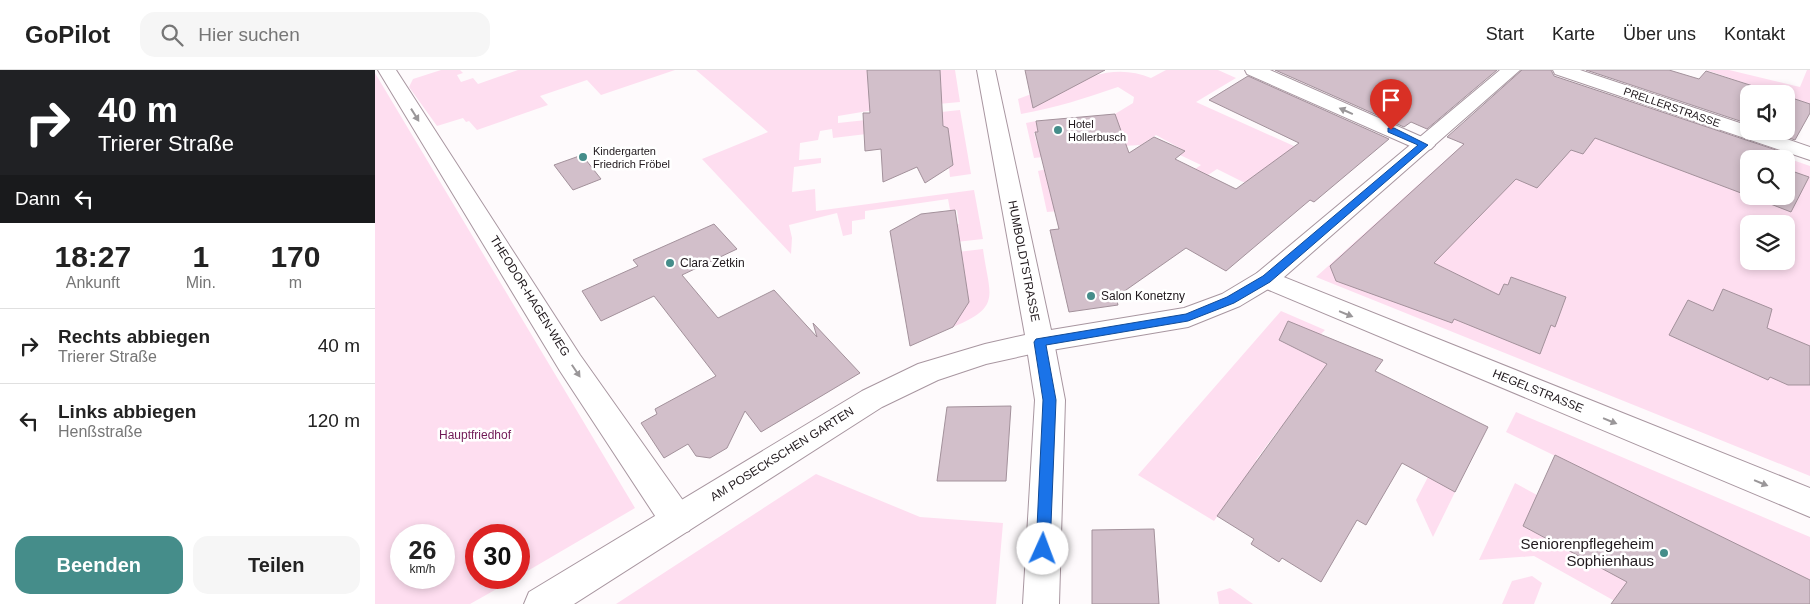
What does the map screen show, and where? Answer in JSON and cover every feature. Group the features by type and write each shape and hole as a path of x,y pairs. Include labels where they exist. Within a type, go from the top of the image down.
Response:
{"street":[{"name":"HUMBOLDTSTRASSE","path":"986,70 1040,342 1049,400 1041,604"},
{"path":"1253,70 1424,145"},
{"name":"AM POSECKSCHEN GARTEN","path":"542,604 872,399 929,372 985,354 1040,342 1188,317 1231,300 1266,279 1511,70"},
{"name":"PRELLERSTRASSE","path":"1562,70 1810,154"},
{"name":"THEODOR-HAGEN-WEG","path":"392,71 571,363 677,520"},
{"name":"HEGELSTRASSE","path":"1266,279 1810,504"}],"green space":[{"path":"441,70 460,70 463,73 457,75 461,82 473,78 478,84 518,70 675,70 601,95 587,80 540,96 548,105 477,130 469,121 466,122 463,118 437,126 409,87 413,79"},
{"path":"696,70 955,70 960,102 938,104 941,89 937,88 880,109 838,116 838,123 960,110 971,174 950,177 949,168 953,165 948,128 942,125 833,138 832,129 820,131 818,140 800,143 799,160 821,158 821,163 794,167 792,192 815,189 816,211 974,190 983,239 956,242 952,226 959,224 957,210 950,210 948,199 865,211 865,219 852,221 852,234 843,236 837,213 789,225 792,238 791,254 702,159 768,132"},
{"path":"1080,70 1093,76 1122,72 1137,73 1151,78 1166,70 1218,70 1236,78 1196,102 1305,151 1259,190 1217,169 1208,175 1195,169 1201,165 1180,155 1185,151 1156,135 1141,145 1122,146 1115,114 1133,103 1134,97 1118,87 1046,109 1021,114 1018,99 1042,90"},
{"path":"1706,70 1729,70 1792,85 1750,85"},
{"path":"1807,70 1810,70 1810,104 1795,99 1795,86 1800,87"},
{"name":"Hauptfriedhof","path":"375,73 635,508 530,570 530,524 465,524 465,589 497,589 470,604 375,604"},
{"path":"1541,74 1763,150 1740,150 1740,205 1795,205 1795,161 1810,166 1810,476 1316,277"},
{"path":"1036,121 1038,132 1034,133 1037,144 1043,144 1043,157 1034,158 1026,123"},
{"path":"1046,169 1059,211 1047,212 1038,171"},
{"path":"983,249 989,289 989,298 986,306 980,313 969,320 953,327 968,299 963,261 900,268 899,259"},
{"path":"1281,311 1325,330 1320,335 1340,371 1311,385 1294,409 1284,433 1278,430 1256,460 1262,464 1239,486 1214,521 1138,475"},
{"path":"1516,412 1810,537 1810,580 1506,432"},
{"path":"816,474 920,517 1003,523 996,604 616,604"},
{"path":"1428,477 1455,492 1433,537 1416,500"},
{"path":"1515,483 1537,495 1523,526 1647,592 1620,604 1534,556 1479,560"},
{"path":"1532,576 1542,583 1534,604 1502,604 1512,581"},
{"path":"1230,588 1253,604 1219,604 1217,592"}],"building":[{"path":"867,70 940,70 943,126 948,128 953,165 925,183 917,167 883,182 881,149 865,151 863,113 870,113"},
{"path":"1025,70 1105,70 1033,108"},
{"path":"1275,70 1497,70 1427,129 1411,122 1404,127"},
{"path":"1522,70 1551,70 1554,76 1740,138 1740,140 1746,140 1776,150 1740,150 1740,193 1595,138 1583,154 1571,150 1537,188 1516,179 1434,263 1499,295 1504,284 1508,285 1511,277 1566,297 1555,327 1551,325 1540,354 1454,319 1452,323 1336,281 1330,266 1464,144 1447,137"},
{"path":"1586,70 1669,70 1699,79 1706,71 1750,85 1740,85 1740,121"},
{"path":"1248,76 1389,139 1314,202 1310,200 1226,271 1186,248 1116,297 1118,305 1069,312 1050,230 1059,229 1035,132 1038,132 1036,121 1115,114 1129,153 1154,137 1185,151 1175,159 1236,189 1299,143 1209,100"},
{"path":"1795,99 1810,104 1810,113 1795,140"},
{"path":"582,155 601,179 573,190 554,165"},
{"path":"1795,172 1809,177 1795,204"},
{"path":"1773,205 1795,205 1791,212"},
{"path":"955,210 969,302 953,327 910,346 890,231 921,214"},
{"path":"714,224 737,249 682,275 718,318 774,290 817,337 813,323 860,373 761,432 745,411 727,448 710,458 696,456 688,444 664,458 641,423 657,414 655,409 716,376 654,296 601,321 582,291 638,266 633,260"},
{"path":"1723,289 1772,309 1767,328 1810,346 1810,385 1788,385 1770,377 1768,380 1669,335 1688,300 1713,311"},
{"path":"1288,321 1383,360 1375,371 1488,427 1455,492 1402,463 1366,525 1357,520 1321,582 1282,558 1279,562 1251,544 1254,539 1217,516 1327,364 1279,340"},
{"path":"1011,406 1006,481 937,481 947,407"},
{"name":"Seniorenpflegeheim Sophienhaus","path":"1555,455 1810,580 1810,604 1611,604 1627,582 1523,526"},
{"path":"1154,529 1159,604 1092,604 1092,530"}],"place":[{"name":"Hotel Hollerbusch","path":"1058,130"},
{"name":"Kindergarten Friedrich Fröbel","path":"583,157"},
{"name":"Clara Zetkin","path":"670,263"},
{"name":"Salon Konetzny","path":"1091,296"},
{"name":"Seniorenpflegeheim Sophienhaus","path":"1664,553"}],"route":[{"path":"1043,549 1049,400 1040,342 1150,325 1188,317 1231,300 1266,279 1424,145 1391,130"}]}
